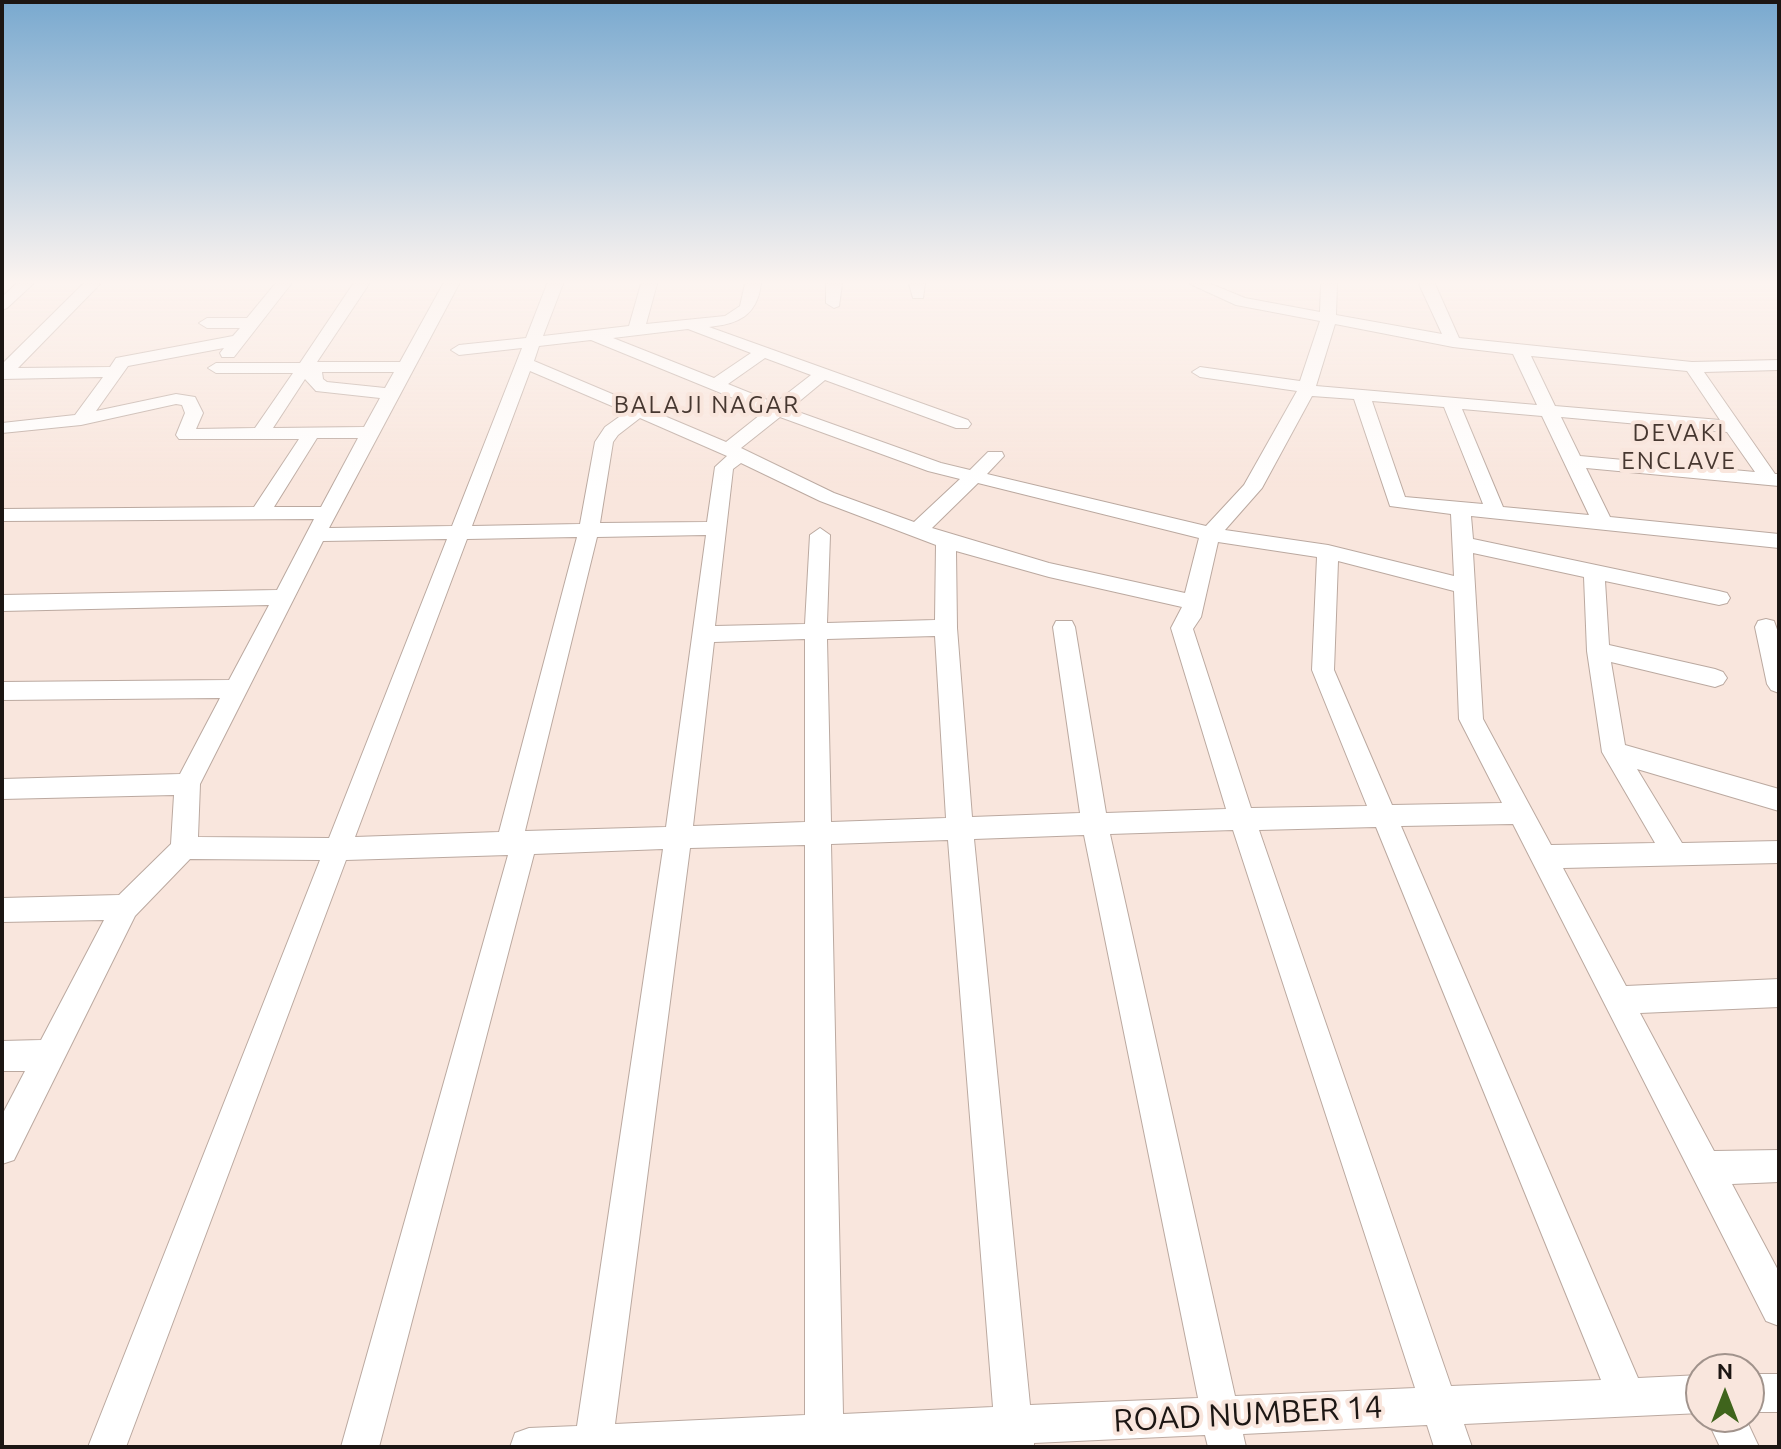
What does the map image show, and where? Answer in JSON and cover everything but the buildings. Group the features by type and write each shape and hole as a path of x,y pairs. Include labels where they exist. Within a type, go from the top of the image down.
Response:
{"street":[{"path":"2,373 24,352"},
{"path":"81,420 122,362 177,352"},
{"path":"229,352 216,368 405,367"},
{"path":"261,433 319,352"},
{"path":"2,1148 125,907 184,848 187,784 414,352"},
{"path":"496,352 533,352"},
{"path":"633,352 777,410 935,467 1210,534 1328,552 1464,586"},
{"path":"715,385 763,352 962,424"},
{"path":"1318,352 1306,391 1252,488 1210,534 1190,617 1182,628 1242,819 1453,1447"},
{"path":"1520,352 1604,525"},
{"path":"1544,352 1692,367 1779,365"},
{"path":"527,353 639,411 827,497 917,531 1049,570 1192,602"},
{"path":"107,1447 527,353"},
{"path":"310,366 314,381 322,387 390,394"},
{"path":"1692,367 1774,479"},
{"path":"2,373 115,372"},
{"path":"1200,372 1306,391 1735,427"},
{"path":"593,1446 678,838 724,467 733,452 777,410 823,374"},
{"path":"1278,391 1306,391"},
{"path":"1362,396 1397,502 1779,541"},
{"path":"2,428 81,420 176,399 189,401 194,413 185,435 369,432"},
{"path":"1451,403 1496,513"},
{"path":"360,1447 516,843 589,528 604,442 611,431 639,411"},
{"path":"260,513 312,432"},
{"path":"917,531 995,456"},
{"path":"1574,461 1774,479"},
{"path":"1461,510 1471,719 1779,1308"},
{"path":"2,515 260,513 321,524 457,532 715,528"},
{"path":"820,535 816,630 824,1440"},
{"path":"946,541 946,628 960,829 1014,1436"},
{"path":"1462,544 1719,598"},
{"path":"1328,552 1323,670 1627,1397"},
{"path":"1594,572 1598,651 1614,752 1675,854"},
{"path":"2,603 283,597"},
{"path":"1064,627 1095,825 1224,1431"},
{"path":"1766,627 1778,679"},
{"path":"704,634 946,628"},
{"path":"1598,651 1715,678"},
{"path":"2,691 236,689"},
{"path":"1614,752 1779,800"},
{"path":"2,789 187,784"},
{"path":"184,848 337,849 1242,819 1522,813"},
{"path":"1545,857 1779,852"},
{"path":"2,910 125,907"},
{"path":"1618,1000 1779,993"},
{"path":"2,1056 49,1055"},
{"path":"1704,1168 1779,1166"},
{"name":"ROAD NUMBER 14","path":"529,1447 1224,1431 1440,1405 1685,1395"}],"district":[{"name":"BALAJI NAGAR","path":"707,405"},
{"name":"DEVAKI ENCLAVE","path":"1679,447"}]}
